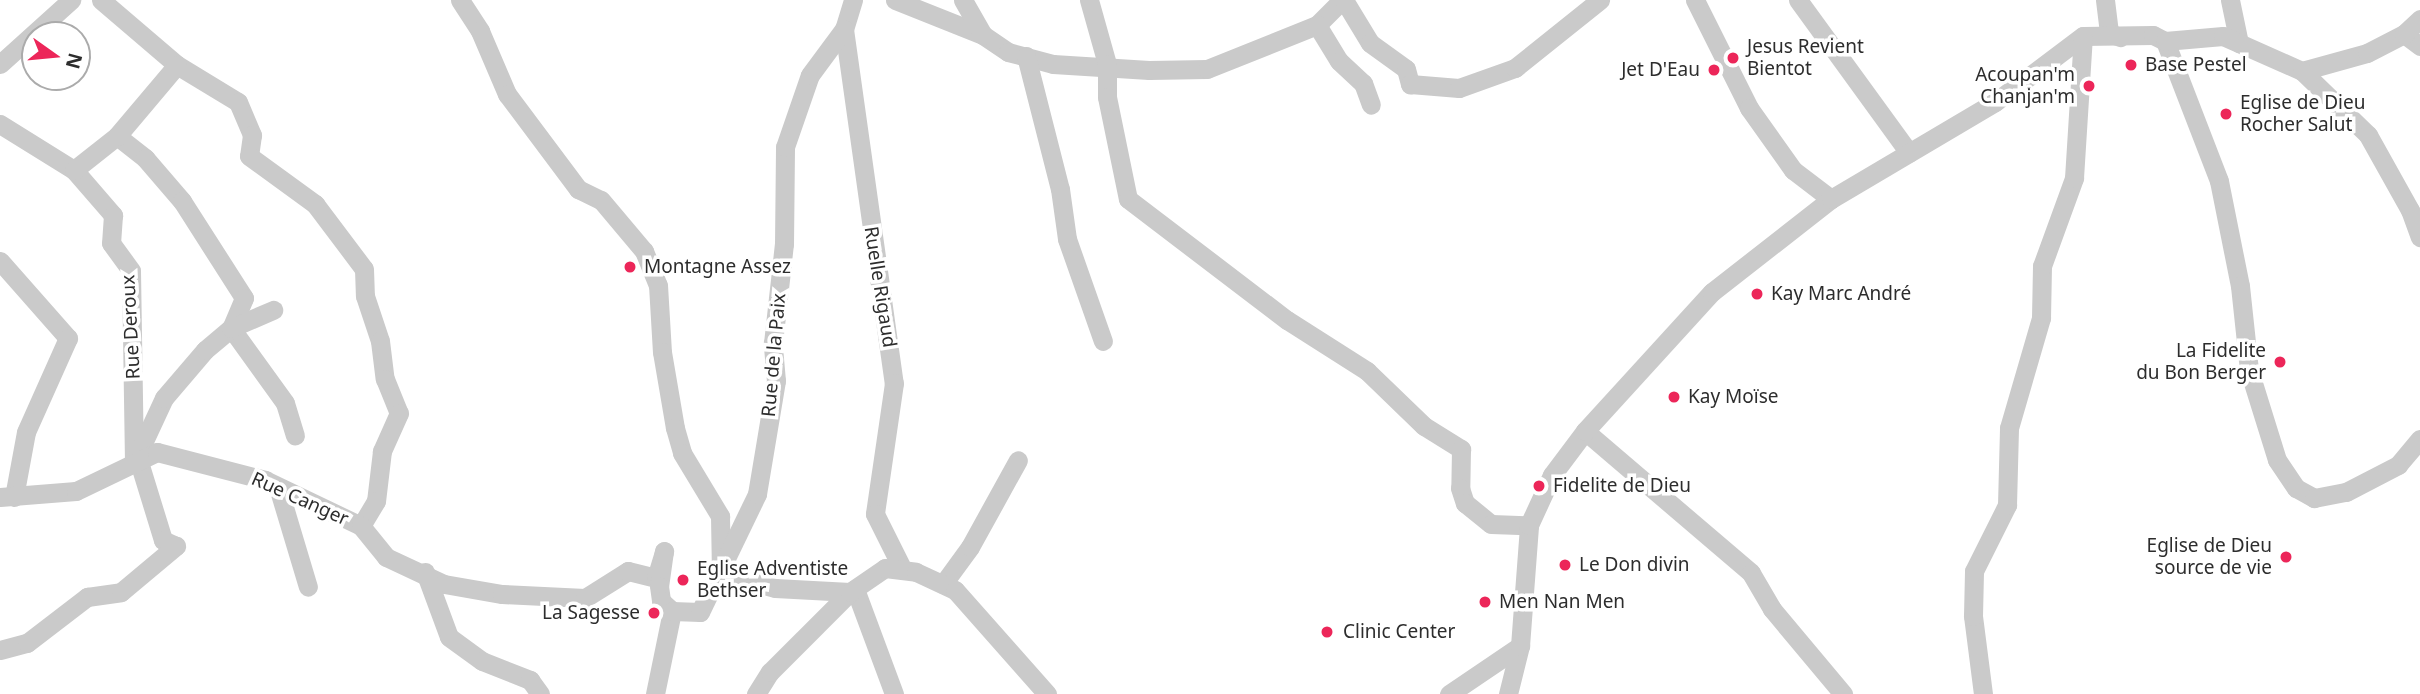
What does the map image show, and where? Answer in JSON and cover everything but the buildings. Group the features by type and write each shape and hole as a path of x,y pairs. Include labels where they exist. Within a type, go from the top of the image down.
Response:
{"street":[{"path":"0,64 71,0"},
{"path":"101,0 177,65 238,102 252,135 249,156 315,205 364,269 365,296 380,341 385,379 400,413 382,451 376,501 361,526"},
{"path":"460,0 480,31 507,94 578,189 601,200 644,251 658,285 662,352 682,453 720,516 721,574 775,588 852,591"},
{"name":"Ruelle Rigaud","path":"853,0 844,29 894,383 875,514 902,568"},
{"path":"895,0 982,35 1008,52 1053,64 1107,64 1149,70 1207,69 1317,25 1343,0 1370,43 1406,69 1410,84 1459,88 1515,68 1586,4"},
{"path":"963,0 982,35"},
{"path":"1089,0 1107,64 1107,97 1128,199 1287,320 1367,371 1424,426 1461,449 1460,488 1465,503 1491,524 1529,525"},
{"path":"1695,0 1749,108 1793,170 1831,199"},
{"path":"1798,0 1909,153"},
{"path":"2105,0 2109,33 2120,37"},
{"path":"2231,0 2239,43"},
{"path":"2302,71 2416,43 2420,19"},
{"path":"1317,25 1339,61 1363,83 1371,105"},
{"name":"Rue de la Paix","path":"672,611 700,612 721,574 757,494 776,381 773,343 784,244 785,148 810,75 844,29"},
{"path":"1507,694 1520,646 1529,525 1552,475 1585,431 1712,292 1831,199 2026,81 2083,36 2153,35 2165,41 2223,36 2302,71 2368,135 2410,210 2420,237"},
{"path":"1983,694 1973,616 1974,570 2007,505 2009,428 2041,318 2042,266 2074,178 2083,36"},
{"path":"2165,41 2219,181 2240,286 2249,370 2277,460 2297,488 2314,498 2346,492 2398,465 2420,439"},
{"path":"1026,56 1060,189 1067,239 1102,341"},
{"path":"74,170 117,136 177,65"},
{"name":"Rue Deroux","path":"0,124 74,170 113,215 111,243 131,271 134,461"},
{"path":"0,650 27,643 87,597 121,592 176,546 163,540 139,462 134,461 164,398 231,328 244,298 182,201 145,158 117,136"},
{"path":"0,261 68,338 26,432 7,497"},
{"path":"231,328 273,310"},
{"path":"231,328 285,402 295,436"},
{"path":"1585,431 1751,573 1780,619 1843,694"},
{"name":"Rue Canger","path":"7,497 76,491 157,452 278,487 361,526 386,557 425,572 444,584 502,594 585,598 628,571 656,578 664,551 661,601 672,611"},
{"path":"943,584 970,547 1018,460"},
{"path":"278,487 309,587"},
{"path":"762,692 770,672 852,591 884,568 902,568 954,590 1047,694"},
{"path":"425,572 449,637 482,661 530,681 540,694"},
{"path":"852,591 894,694"},
{"path":"655,694 672,611"},
{"path":"1449,694 1520,646"}],"place":[{"name":"Jesus Revient Bientot","path":"1733,58"},
{"name":"Base Pestel","path":"2131,65"},
{"name":"Jet D'Eau","path":"1714,70"},
{"name":"Acoupan'm Chanjan'm","path":"2089,86"},
{"name":"Eglise de Dieu Rocher Salut","path":"2226,114"},
{"name":"Montagne Assez","path":"630,267"},
{"name":"Kay Marc André","path":"1757,294"},
{"name":"La Fidelite du Bon Berger","path":"2280,362"},
{"name":"Kay Moïse","path":"1674,397"},
{"name":"Fidelite de Dieu","path":"1539,486"},
{"name":"Eglise de Dieu source de vie","path":"2286,557"},
{"name":"Le Don divin","path":"1565,565"},
{"name":"Eglise Adventiste Bethser","path":"683,580"},
{"name":"Men Nan Men","path":"1485,602"},
{"name":"La Sagesse","path":"654,613"},
{"name":"Clinic Center","path":"1327,632"}]}
